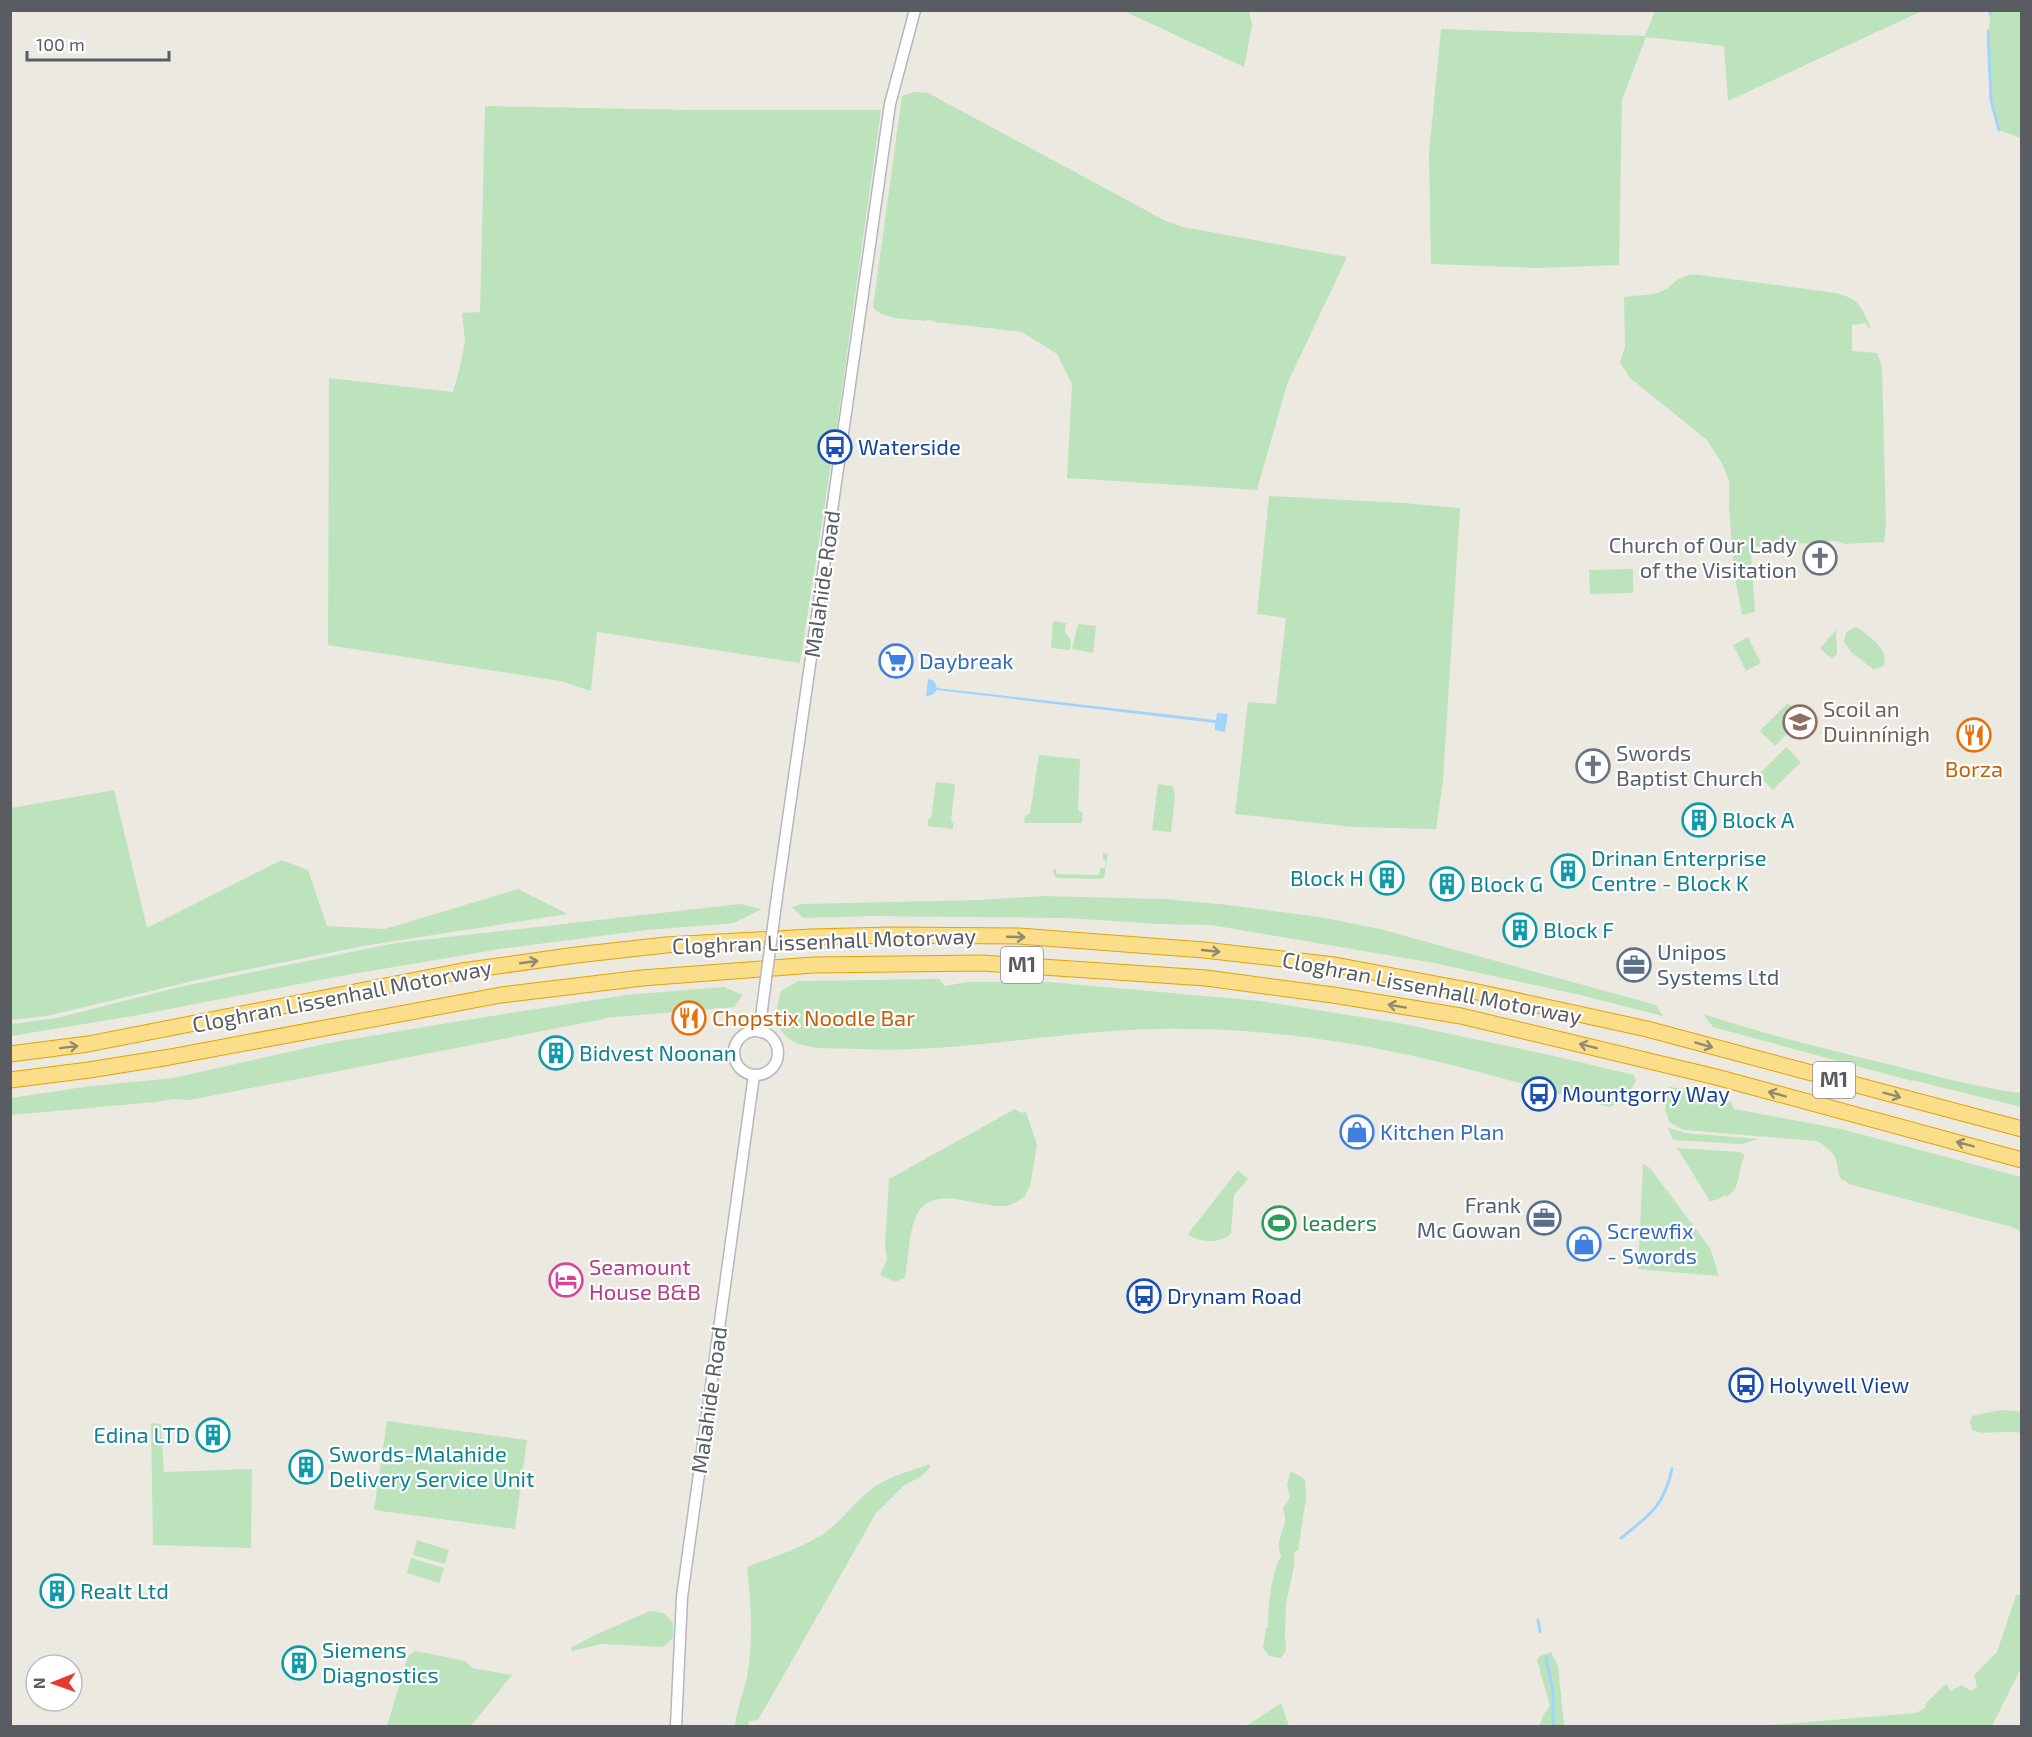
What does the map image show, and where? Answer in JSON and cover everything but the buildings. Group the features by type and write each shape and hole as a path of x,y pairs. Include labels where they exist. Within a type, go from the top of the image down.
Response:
{"highway":[{"name":"Cloghran Lissenhall Motorway","path":"10,1054 88,1044 462,971 666,945 811,937 1019,936 1204,950 1335,965 1473,991 1647,1029 2022,1129"},
{"name":"Cloghran Lissenhall Motorway","path":"10,1080 170,1057 501,995 642,978 813,965 982,963 1206,978 1333,995 1461,1016 1716,1077 2022,1160"}],"main road":[{"name":"Malahide Road","path":"761,1032 778,889 885,137 894,82 915,10"},
{"path":"761,1032 772,1039 776,1045 777,1058 766,1073 753,1075 741,1070 734,1051 743,1035 761,1032"},
{"name":"Malahide Road","path":"676,1726 682,1597 753,1075"}],"green space":[{"path":"1124,11 1249,11 1252,25 1244,67"},
{"path":"1655,11 1922,11 1728,101 1724,46 1646,37 1622,100 1619,265 1537,268 1431,264 1429,153 1441,29 1645,36"},
{"path":"1991,11 2021,11 2021,138 1999,130 1995,115 1988,56"},
{"path":"914,92 928,93 1164,220 1183,227 1347,257 1287,384 1257,490 1067,478 1072,384 1057,354 1022,332 927,319 926,321 897,318 883,314 873,307 902,96"},
{"path":"485,106 689,110 881,110 835,439 800,663 597,632 591,691 560,681 328,645 329,378 453,392 465,341 462,313 480,312"},
{"path":"1692,274 1836,293 1850,298 1862,309 1871,328 1869,329 1866,323 1852,325 1852,351 1877,353 1882,367 1886,525 1884,542 1844,544 1836,541 1822,541 1812,544 1788,541 1764,548 1755,546 1752,542 1755,612 1742,615 1734,573 1729,480 1721,462 1707,440 1630,378 1620,362 1625,347 1624,297 1654,294 1667,289 1678,279"},
{"path":"1269,496 1460,508 1443,781 1436,829 1353,827 1235,814 1248,702 1276,704 1286,618 1257,614"},
{"path":"1633,569 1633,593 1590,594 1589,570"},
{"path":"1053,621 1066,623 1065,632 1071,640 1070,650 1051,648"},
{"path":"1078,624 1096,626 1093,653 1072,649"},
{"path":"1855,627 1879,645 1884,655 1883,667 1873,669 1851,652 1844,642 1846,632"},
{"path":"1836,630 1837,654 1832,659 1820,648"},
{"path":"1748,637 1761,663 1746,671 1733,645"},
{"path":"1788,703 1803,718 1775,746 1760,731"},
{"path":"1786,747 1801,762 1773,790 1758,775"},
{"path":"1039,755 1080,759 1078,810 1083,813 1082,823 1024,823 1025,816 1030,813"},
{"path":"936,782 955,784 951,820 953,829 928,826"},
{"path":"1158,784 1173,786 1175,797 1171,832 1152,830"},
{"path":"114,790 147,928 282,860 308,870 327,926 385,929 518,889 568,914 363,946 201,979 47,1016 11,1020 11,808"},
{"path":"1103,853 1108,854 1104,878 1057,878 1054,875 1053,870 1056,868 1056,873 1059,874 1099,875 1100,868 1105,868 1106,861 1103,860"},
{"path":"1043,896 1164,899 1320,917 1380,929 1656,1005 1663,1016 1434,963 1211,925 1067,918 870,916 803,918 792,907 802,904 979,900"},
{"path":"740,904 762,909 734,923 647,930 500,949 11,1036 11,1024 57,1018 179,987 396,943"},
{"path":"939,979 945,986 967,982 1049,982 1260,1001 1399,1023 1550,1055 1634,1075 1636,1081 1626,1099 1609,1107 1408,1055 1340,1042 1271,1033 1155,1029 932,1048 830,1049 809,1047 794,1042 782,1031 779,1024 778,1008 781,991 798,981"},
{"path":"724,987 743,995 734,1007 604,1018 190,1100 173,1099 11,1115 11,1098 84,1087 173,1078 329,1043 626,995"},
{"path":"1703,1014 1768,1034 1879,1062 2021,1093 2021,1107 1912,1081 1713,1027"},
{"path":"1669,1087 1693,1090 1731,1102 1734,1109 1841,1129 2021,1177 2021,1232 2012,1227 1848,1184 1841,1179 1832,1153 1817,1141 1684,1130 1670,1123 1665,1110"},
{"path":"1015,1109 1021,1113 1026,1112 1037,1145 1030,1186 1024,1197 1003,1206 954,1199 931,1201 922,1208 915,1219 905,1278 895,1282 880,1275 887,1260 885,1246 889,1179"},
{"path":"1668,1128 1685,1133 1758,1139 1742,1144 1673,1140"},
{"path":"1677,1148 1739,1152 1745,1155 1735,1188 1727,1197 1725,1195 1710,1201"},
{"path":"1643,1164 1650,1168 1710,1248 1719,1276 1638,1269"},
{"path":"1238,1170 1248,1179 1234,1195 1231,1233 1216,1241 1203,1241 1192,1237 1188,1234"},
{"path":"2001,1410 2021,1413 2021,1433 1982,1433 1972,1430 1970,1422 1972,1416"},
{"path":"387,1421 527,1440 515,1529 374,1510"},
{"path":"151,1423 161,1424 164,1472 252,1469 251,1548 153,1545"},
{"path":"929,1464 930,1467 922,1476 903,1486 876,1513 758,1720 749,1721 747,1726 735,1726 747,1678 751,1646 747,1567 823,1534 880,1483"},
{"path":"1293,1472 1305,1480 1306,1499 1298,1550 1294,1552 1294,1568 1286,1608 1286,1648 1281,1658 1269,1656 1263,1648 1266,1628 1268,1628 1272,1581 1281,1556 1279,1540 1285,1521 1283,1508 1290,1497 1287,1485 1290,1473"},
{"path":"417,1540 449,1550 445,1564 413,1555"},
{"path":"411,1558 444,1568 439,1583 407,1573"},
{"path":"2021,1592 2021,1668 1992,1726 1759,1726 1916,1713 1925,1708 1926,1703 1946,1684 1951,1691 1962,1685 1971,1691 1977,1687 1974,1675 1997,1652 2016,1595 2020,1595"},
{"path":"650,1611 664,1613 673,1623 673,1638 663,1647 602,1644 572,1651 571,1648 595,1635"},
{"path":"415,1651 466,1661 472,1668 512,1675 471,1726 387,1726 408,1656"},
{"path":"1551,1652 1558,1666 1564,1726 1539,1726 1550,1706 1537,1660 1540,1656"},
{"path":"1281,1703 1289,1726 1246,1726"}],"water":[{"path":"928,679 934,681 937,688 1216,720 1217,713 1228,714 1225,732 1215,730 1215,723 937,690 932,695 926,696"}],"waterway":[{"path":"1990,14 1991,10"},
{"path":"1988,31 1991,100 1999,130"},
{"path":"1621,1538 1640,1523 1660,1501 1672,1469"},
{"path":"1538,1620 1540,1632"},
{"path":"1546,1657 1553,1692 1553,1726"}],"place":[{"name":"Waterside","path":"835,447"},
{"name":"Church of Our Lady of the Visitation","path":"1820,558"},
{"name":"Daybreak","path":"896,661"},
{"name":"Scoil an Duinnínigh","path":"1800,722"},
{"name":"Borza","path":"1974,735"},
{"name":"Swords Baptist Church","path":"1593,766"},
{"name":"Block A","path":"1699,820"},
{"name":"Drinan Enterprise Centre - Block K","path":"1568,871"},
{"name":"Block H","path":"1387,878"},
{"name":"Block G","path":"1447,884"},
{"name":"Block F","path":"1520,930"},
{"name":"Unipos Systems Ltd","path":"1634,965"},
{"name":"Chopstix Noodle Bar","path":"689,1018"},
{"name":"Bidvest Noonan","path":"556,1053"},
{"name":"Mountgorry Way","path":"1539,1094"},
{"name":"Kitchen Plan","path":"1357,1132"},
{"name":"Frank Mc Gowan","path":"1544,1218"},
{"name":"leaders","path":"1279,1223"},
{"name":"Screwfix - Swords","path":"1584,1244"},
{"name":"Seamount House B&B","path":"566,1280"},
{"name":"Drynam Road","path":"1144,1296"},
{"name":"Holywell View","path":"1746,1385"},
{"name":"Edina LTD","path":"213,1435"},
{"name":"Swords-Malahide Delivery Service Unit","path":"306,1467"},
{"name":"Realt Ltd","path":"57,1591"},
{"name":"Siemens Diagnostics","path":"299,1663"}]}
